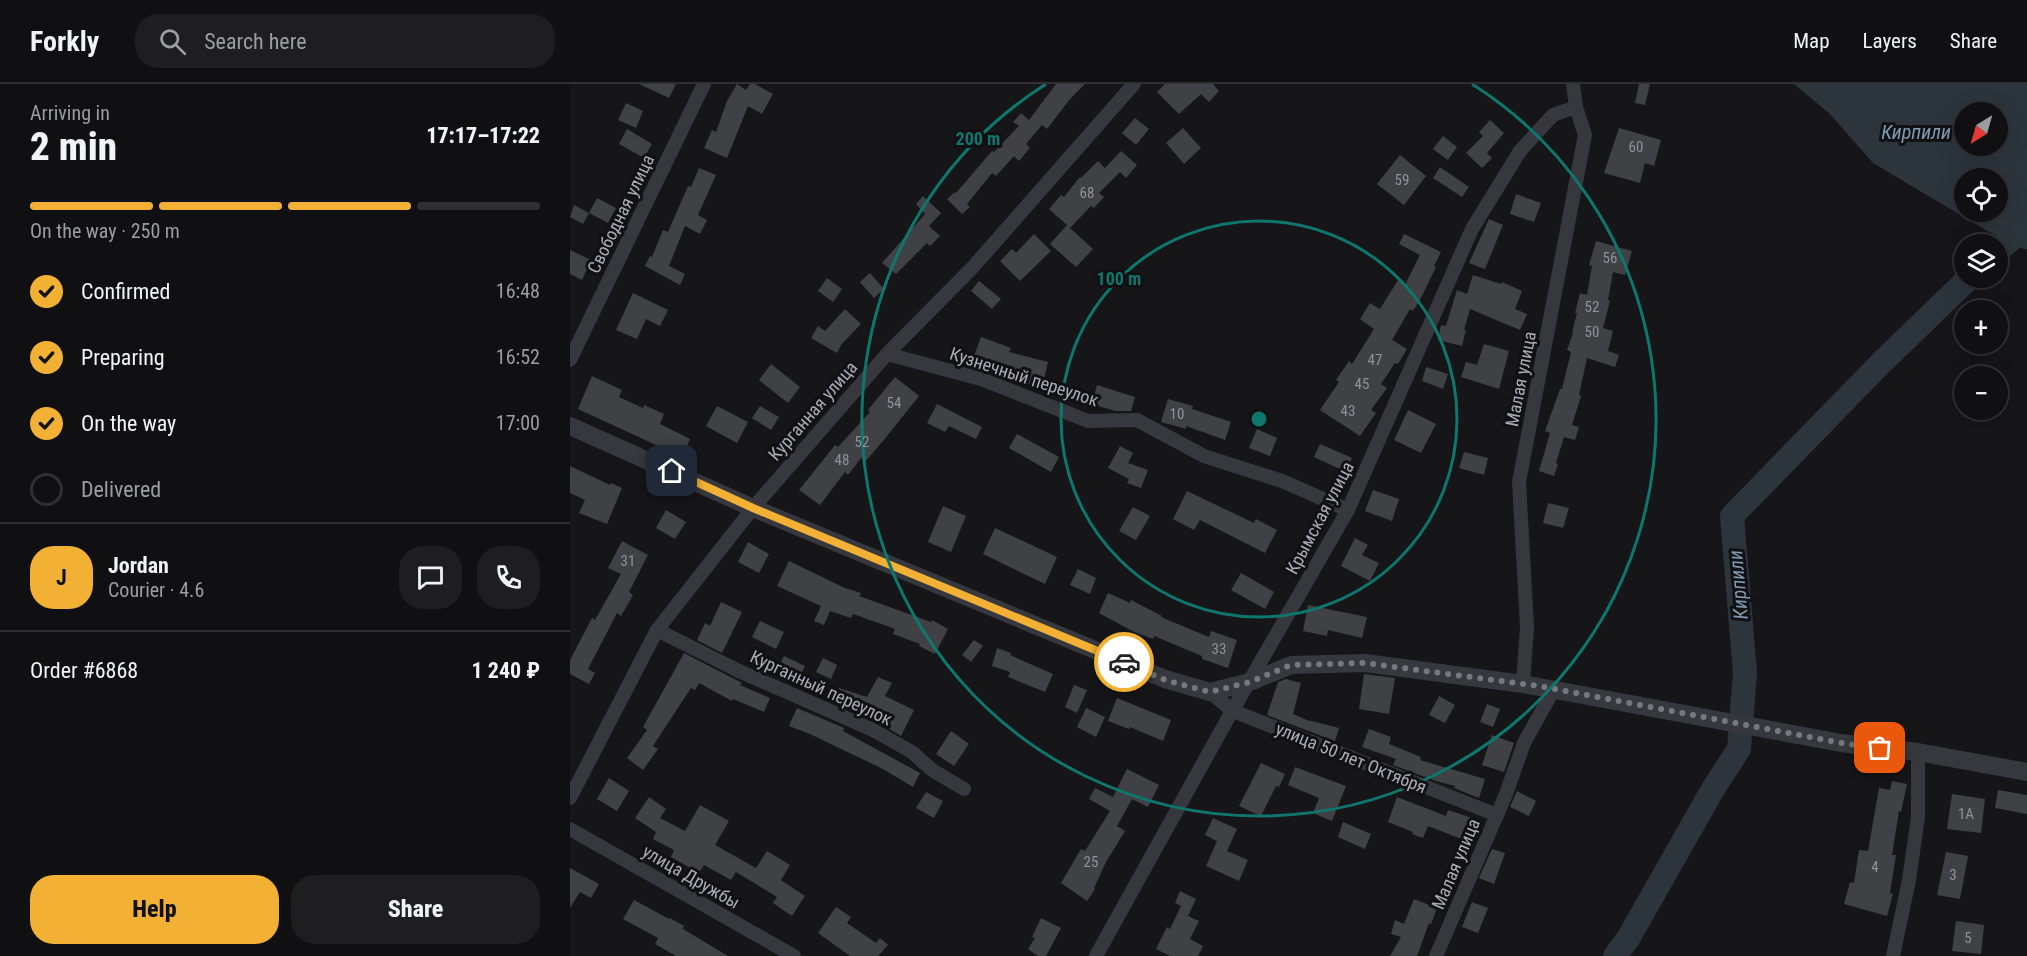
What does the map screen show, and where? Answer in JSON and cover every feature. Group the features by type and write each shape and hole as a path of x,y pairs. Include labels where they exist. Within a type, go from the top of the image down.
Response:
{"street":[{"name":"Свободная улица","path":"570,360 704,84"},
{"name":"Курганная улица","path":"570,798 657,630 753,508 887,354 973,267 1134,84"},
{"name":"Малая улица","path":"1523,684 1527,627 1520,482 1585,135 1576,107 1573,84"},
{"name":"Крымская улица","path":"1096,956 1348,510 1472,229 1520,151 1553,116 1576,107"},
{"name":"Кузнечный переулок","path":"887,354 981,379 1088,421 1137,420 1204,456 1282,482 1348,510"},
{"name":"улица 50 лет Октября","path":"570,426 753,508 1165,680 1210,692 1233,711 1497,815"},
{"name":"Курганный переулок","path":"657,630 740,671 870,729 912,752 932,770 964,789"},
{"name":"улица 50 лет Октября","path":"1210,692 1250,682 1291,665 1365,663 1554,689 1841,743 1918,752 2027,772"},
{"name":"Малая улица","path":"1436,956 1497,815 1524,743 1554,689"},
{"path":"1893,956 1909,880 1918,818 1918,752"},
{"name":"улица Дружбы","path":"570,829 794,956"}],"water":[{"name":"Кирпили","path":"1794,84 2027,84 2027,250 2008,243 2008,234 1993,234 1972,222 2008,222 2008,168 1954,168 1954,211 1873,163 1830,114"}],"building":[{"path":"639,84 676,84 669,98"},
{"path":"737,84 746,90 750,84 755,84 773,94 762,114 748,106 727,158 704,148 712,130 716,132 727,101"},
{"path":"1056,84 1085,84 1047,129 1042,125 1026,144 1030,148 1019,161 1014,156 996,176 992,173 967,204 970,207 962,214 947,199 956,193 992,151 994,152 1019,126 1013,122 1021,113 1029,120"},
{"path":"1165,84 1213,84 1219,91 1209,102 1201,94 1179,114 1157,92"},
{"path":"1639,84 1650,84 1645,105 1635,103"},
{"path":"626,103 643,111 636,128 618,120"},
{"path":"1135,118 1149,129 1136,145 1122,133"},
{"path":"1490,120 1504,133 1487,153 1492,158 1482,168 1466,153 1483,136 1479,132"},
{"path":"1183,128 1201,148 1184,164 1166,143"},
{"path":"1619,128 1661,140 1654,166 1645,163 1640,183 1604,173"},
{"path":"627,129 652,144 644,158 619,144"},
{"path":"1443,136 1457,147 1448,160 1433,149"},
{"path":"1121,151 1137,165 1126,178 1120,172 1099,193 1104,197 1094,208 1091,206 1070,228 1093,249 1076,267 1050,244 1067,225 1049,209 1061,195 1064,197 1080,177 1098,161 1105,168"},
{"path":"1400,155 1426,176 1404,205 1377,184"},
{"path":"1440,167 1469,187 1462,197 1433,178"},
{"path":"699,168 716,175 698,215 707,220 700,234 685,226 669,266 685,274 680,285 645,266 650,256 652,257 663,230 668,232 688,186 691,187"},
{"path":"1516,194 1541,203 1534,222 1510,214"},
{"path":"923,196 941,213 929,226 940,236 930,246 927,243 896,274 882,263 925,214 916,204"},
{"path":"597,198 616,208 608,223 589,213"},
{"path":"574,205 589,213 583,224 570,217"},
{"path":"1489,219 1503,225 1485,269 1469,263"},
{"path":"1034,234 1051,251 1020,281 1000,261 1012,249 1016,253"},
{"path":"1404,234 1441,252 1420,300 1413,311 1410,309 1392,340 1407,349 1381,384 1387,388 1371,410 1376,413 1360,436 1320,410 1339,382 1336,380 1349,361 1352,364 1374,329 1360,319 1370,303 1380,309 1398,280 1405,285 1420,255 1399,244"},
{"path":"1596,241 1632,251 1625,275 1613,272 1608,300 1610,301 1603,328 1613,331 1608,351 1619,355 1615,367 1587,358 1579,395 1581,396 1572,425 1579,427 1575,440 1564,437 1554,476 1539,471 1550,433 1545,431 1560,389 1562,389 1571,352 1567,350 1573,333 1577,313 1575,313 1580,293 1587,295 1592,266 1589,265"},
{"path":"570,250 591,260 582,280 570,274"},
{"path":"870,273 884,289 874,298 860,282"},
{"path":"1473,275 1501,284 1502,282 1522,291 1515,309 1527,314 1520,330 1470,309 1462,346 1438,340 1441,325 1446,326 1457,290 1467,294"},
{"path":"827,278 842,289 833,302 818,291"},
{"path":"979,281 1001,299 992,309 971,291"},
{"path":"633,293 668,310 660,326 646,319 637,339 616,330"},
{"path":"845,309 861,324 841,345 837,353 811,338 818,326 825,331"},
{"path":"981,337 1011,348 1009,352 1048,362 1042,388 1016,381 1017,376 973,359"},
{"path":"1484,344 1509,351 1499,389 1461,377 1466,362 1477,365"},
{"path":"771,364 800,387 788,403 759,380"},
{"path":"1426,367 1448,374 1443,389 1422,381"},
{"path":"592,376 622,390 619,397 643,408 644,405 664,414 660,424 690,439 682,457 578,409"},
{"path":"895,377 919,396 865,462 861,458 848,475 845,472 820,505 799,490 835,445 838,447 870,412 868,410"},
{"path":"1097,385 1135,397 1131,411 1115,411 1092,404"},
{"path":"1168,399 1193,406 1192,409 1231,422 1225,440 1186,426 1186,429 1161,422"},
{"path":"937,404 982,427 976,439 949,426 945,432 927,423"},
{"path":"717,406 748,422 737,443 706,426"},
{"path":"760,406 779,417 771,430 752,418"},
{"path":"1408,410 1436,424 1421,453 1394,440"},
{"path":"1257,429 1277,438 1270,456 1249,448"},
{"path":"1017,434 1059,457 1051,472 1009,448"},
{"path":"1320,444 1352,458 1346,472 1314,457"},
{"path":"1120,446 1133,453 1128,463 1148,470 1141,488 1127,483 1129,479 1108,468"},
{"path":"1464,452 1488,458 1484,475 1459,468"},
{"path":"570,466 610,485 611,483 622,488 607,524 579,513 585,500 570,493"},
{"path":"1373,490 1399,499 1392,521 1365,511"},
{"path":"1187,491 1254,523 1256,519 1277,530 1265,553 1200,520 1194,530 1173,519"},
{"path":"1548,503 1569,508 1563,528 1543,523"},
{"path":"943,506 966,516 951,552 928,542"},
{"path":"1133,507 1150,516 1136,540 1119,531"},
{"path":"666,510 686,522 675,539 656,528"},
{"path":"995,528 1057,557 1045,584 983,554"},
{"path":"1355,538 1368,545 1362,555 1379,563 1370,581 1341,566"},
{"path":"622,541 648,555 629,592 633,595 621,616 617,613 588,669 595,673 589,684 570,674 570,660 592,618 595,620 621,574 608,568"},
{"path":"748,542 769,554 759,573 738,562"},
{"path":"789,561 845,588 861,593 859,596 931,622 932,620 948,629 935,654 919,646 920,644 893,634 895,629 853,614 851,618 830,611 824,625 814,621 821,606 777,586"},
{"path":"1078,569 1096,578 1090,594 1070,585"},
{"path":"1241,573 1274,592 1265,609 1231,590"},
{"path":"1108,593 1130,603 1131,600 1161,617 1209,637 1211,631 1237,640 1228,668 1202,659 1202,656 1154,636 1153,639 1134,632 1099,613"},
{"path":"721,602 742,612 722,653 697,640 705,623 710,626"},
{"path":"1308,605 1367,617 1362,638 1328,630 1327,636 1303,631"},
{"path":"760,621 784,632 776,649 752,637"},
{"path":"974,640 983,646 971,662 962,655"},
{"path":"997,648 1053,674 1045,692 1008,677 1010,672 992,666"},
{"path":"684,653 742,683 740,685 770,698 764,712 733,699 732,701 699,683 695,690 691,688 653,746 658,749 643,770 627,758 647,730 643,727"},
{"path":"784,656 805,666 796,685 775,674"},
{"path":"823,658 837,665 831,679 816,672"},
{"path":"1364,674 1395,678 1389,714 1359,709"},
{"path":"878,677 892,683 885,696 914,710 901,736 885,726 887,723 855,707 834,701 839,688 867,697"},
{"path":"1286,679 1301,683 1293,714 1339,728 1335,741 1267,715 1278,682"},
{"path":"1074,685 1087,690 1077,713 1065,707"},
{"path":"1439,696 1455,705 1445,723 1429,715"},
{"path":"1117,698 1171,720 1163,741 1130,727 1129,729 1108,721"},
{"path":"1487,704 1500,709 1493,727 1480,722"},
{"path":"797,708 844,728 843,731 920,773 913,787 883,769 789,726"},
{"path":"1086,708 1105,717 1096,737 1077,727"},
{"path":"1369,729 1391,737 1389,744 1421,757 1420,760 1485,779 1479,798 1454,788 1455,786 1393,765 1396,759 1362,747"},
{"path":"951,731 969,744 954,766 936,754"},
{"path":"1492,735 1514,743 1504,772 1482,765"},
{"path":"1261,763 1285,774 1279,787 1276,786 1261,816 1239,806"},
{"path":"1295,767 1346,786 1332,821 1313,813 1319,798 1288,785"},
{"path":"1127,769 1159,785 1148,807 1132,799 1117,826 1125,831 1106,862 1095,889 1087,901 1061,883 1081,849 1085,851 1110,811 1089,799 1095,788 1113,797"},
{"path":"609,778 629,791 617,811 597,799"},
{"path":"1892,781 1907,784 1901,812 1899,811 1892,855 1896,855 1890,893 1893,894 1887,916 1844,904 1850,882 1854,883 1859,850 1868,851 1879,788 1890,790"},
{"path":"1998,790 2027,795 2027,814 1995,808"},
{"path":"1517,791 1536,801 1529,816 1510,807"},
{"path":"926,792 943,801 934,818 916,808"},
{"path":"1952,794 1985,799 1981,833 1947,829"},
{"path":"649,797 666,809 660,818 685,831 700,805 729,821 715,845 756,868 767,851 790,865 781,880 805,896 792,916 773,903 777,897 736,872 731,880 704,865 699,873 671,857 674,850 653,839 656,832 635,818"},
{"path":"1397,797 1446,816 1448,810 1472,818 1464,840 1428,826 1423,838 1388,822"},
{"path":"1213,818 1237,829 1227,851 1248,860 1239,881 1206,866 1217,841 1205,835"},
{"path":"1343,822 1371,834 1365,849 1338,837"},
{"path":"1492,849 1505,853 1494,884 1479,878"},
{"path":"1946,852 1968,856 1960,899 1937,895"},
{"path":"570,868 599,884 591,898 580,892 570,908"},
{"path":"1180,891 1196,899 1188,916 1199,921 1190,939 1203,946 1198,956 1170,956 1156,949 1167,927 1170,929 1181,906 1175,903"},
{"path":"1414,899 1437,908 1431,924 1429,923 1417,956 1390,956 1401,937 1391,934 1395,920 1404,924"},
{"path":"634,900 684,926 683,929 728,956 676,956 655,944 658,938 623,919"},
{"path":"1472,902 1488,908 1478,933 1462,927"},
{"path":"836,907 851,917 847,923 876,943 880,938 888,945 878,956 850,956 818,933"},
{"path":"1041,918 1061,928 1046,956 1038,956 1028,949 1035,938 1032,937"},
{"path":"1956,921 1984,925 1981,954 1952,951"}],"waterway":[{"name":"Кирпили","path":"2008,242 2027,227"},
{"name":"Кирпили","path":"1615,956 1629,937 1713,789 1739,749 1745,673 1732,516 1881,363 1959,288"}],"way so far":[{"path":"1124,662 1165,680 1210,692 1250,682 1291,665 1365,663 1523,684 1841,743 1880,748"}],"route":[{"path":"672,471 753,508 1124,662"}]}
